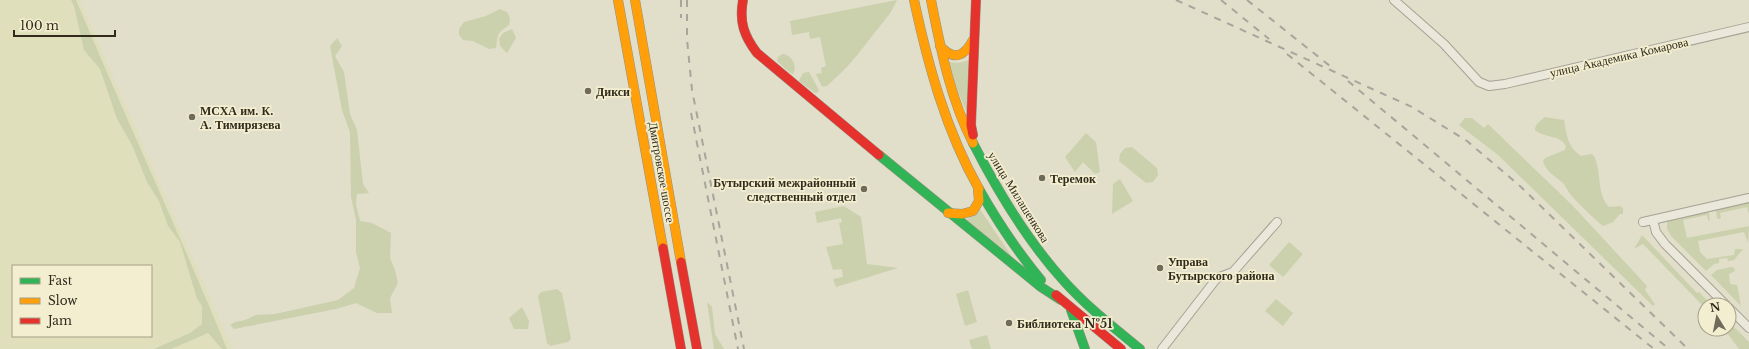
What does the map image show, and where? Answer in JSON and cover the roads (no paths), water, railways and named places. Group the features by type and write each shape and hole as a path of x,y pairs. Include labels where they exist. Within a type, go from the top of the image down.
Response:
{"main road":[{"name":"Дмитровское шоссе","path":"618,0 681,349"},
{"name":"Дмитровское шоссе","path":"635,0 697,349"},
{"path":"743,0 740,17 744,34 757,53 948,213 1041,287 1062,300"},
{"path":"914,0 938,98 959,148 997,223 1020,256 1062,300 1121,349"},
{"name":"улица Милашенкова","path":"931,0 940,45 954,100 978,155 991,179 1034,245 1069,286 1094,310 1140,349"},
{"path":"976,0 971,125 978,155"},
{"path":"940,45 944,52 951,56 957,56 964,53 970,47 974,39"},
{"path":"948,213 962,214 973,211 979,201 978,186"},
{"path":"1070,308 1085,349"},
{"path":"1080,335 1085,320 1094,310"}],"street":[{"name":"улица Академика Комарова","path":"1394,0 1444,44 1479,82 1489,86 1505,84 1749,27"},
{"path":"1643,222 1749,198"},
{"path":"1653,220 1656,232 1665,244 1718,297"},
{"path":"1162,349 1218,278 1233,272 1277,222"},
{"path":"1737,316 1749,328"}],"railway":[{"path":"681,0 681,18"},
{"path":"687,0 687,39 692,90 744,349"},
{"path":"1176,0 1412,107 1467,141 1520,186 1688,349"},
{"path":"1221,0 1269,39"},
{"path":"1247,0 1330,66"},
{"path":"1287,54 1654,349"},
{"path":"1348,81 1669,349"},
{"path":"691,113 738,349"}],"place":[{"name":"Дикси","path":"588,91"},
{"name":"МСХА им. К. А. Тимирязева","path":"192,117"},
{"name":"Теремок","path":"1042,178"},
{"name":"Бутырский межрайонный следственный отдел","path":"864,189"},
{"name":"Управа Бутырского района","path":"1160,268"},
{"name":"Библиотека №51","path":"1009,323"}]}
